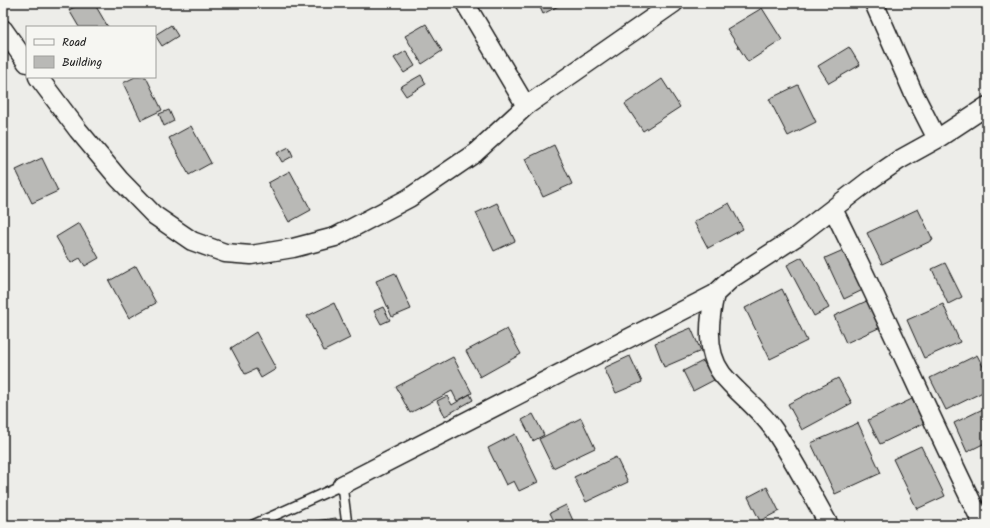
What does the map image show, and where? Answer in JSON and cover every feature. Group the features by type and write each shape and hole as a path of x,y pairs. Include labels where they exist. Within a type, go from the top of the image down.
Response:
{"street":[{"path":"465,3 526,106"},
{"path":"39,78 109,167 154,214 192,241 225,253 252,255 293,248 336,237 409,198 475,153 526,106 674,3"},
{"path":"874,3 913,92 937,139"},
{"path":"3,29 26,62"},
{"path":"342,485 715,294 731,279 796,237 893,164 937,139 987,106"},
{"path":"833,209 869,280 950,459 983,525"},
{"path":"715,294 710,315 709,334 713,354 721,373 748,398 773,429 829,525"}],"lane":[{"path":"253,525 342,485 347,525"}],"building":[{"path":"82,3 94,3 107,26 78,26 69,10"},
{"path":"538,3 564,3 543,14"},
{"path":"762,8 782,40 748,62 727,29"},
{"path":"426,24 442,51 422,64 405,36"},
{"path":"171,25 178,36 162,46 156,34"},
{"path":"849,47 860,65 829,83 818,66"},
{"path":"406,51 415,66 404,73 394,58"},
{"path":"421,75 426,84 406,96 400,87"},
{"path":"133,78 146,78 162,110 141,120 123,83"},
{"path":"662,79 680,107 643,131 625,104"},
{"path":"798,85 816,122 788,136 769,99"},
{"path":"169,110 174,121 164,126 159,114"},
{"path":"191,126 211,163 189,175 169,138"},
{"path":"554,145 572,184 543,197 525,159"},
{"path":"289,147 293,156 282,162 277,153"},
{"path":"42,158 58,191 32,203 16,170"},
{"path":"290,171 311,210 289,222 268,183"},
{"path":"497,203 515,241 494,251 476,213"},
{"path":"729,203 743,229 708,248 694,222"},
{"path":"918,209 933,240 882,264 867,233"},
{"path":"79,223 99,258 85,266 80,258 71,263 56,237"},
{"path":"848,248 867,288 844,299 825,258"},
{"path":"802,257 829,308 814,316 787,265"},
{"path":"945,263 962,297 948,304 932,269"},
{"path":"136,266 156,303 129,318 109,281"},
{"path":"395,273 411,309 392,317 376,281"},
{"path":"782,289 807,341 770,359 745,308"},
{"path":"871,299 883,326 846,343 834,316"},
{"path":"334,303 350,338 324,351 307,316"},
{"path":"943,304 960,342 924,358 907,320"},
{"path":"383,307 390,320 381,324 374,311"},
{"path":"691,328 701,351 664,367 655,343"},
{"path":"507,329 521,354 480,377 466,351"},
{"path":"256,332 276,369 261,378 256,369 245,374 231,348"},
{"path":"977,355 987,374 987,390 946,410 930,378"},
{"path":"630,356 642,382 616,393 604,368"},
{"path":"453,357 472,393 457,401 452,391 410,413 396,387"},
{"path":"703,361 714,380 693,391 683,371"},
{"path":"838,378 852,403 802,430 788,404"},
{"path":"470,394 473,400 445,416 437,401 447,396 452,405"},
{"path":"912,399 924,423 880,444 868,420"},
{"path":"987,407 987,442 967,452 954,423"},
{"path":"533,414 544,435 533,441 522,420"},
{"path":"581,418 595,448 553,468 539,439"},
{"path":"858,423 881,473 835,494 811,443"},
{"path":"515,434 538,482 519,491 514,481 506,485 488,448"},
{"path":"921,446 945,496 917,509 893,459"},
{"path":"616,457 628,482 586,502 574,477"},
{"path":"767,487 779,511 760,521 748,497"},
{"path":"566,505 575,525 556,525 550,513"},
{"path":"336,518 337,525 316,525 315,521"},
{"path":"957,519 960,525 944,525"}]}
